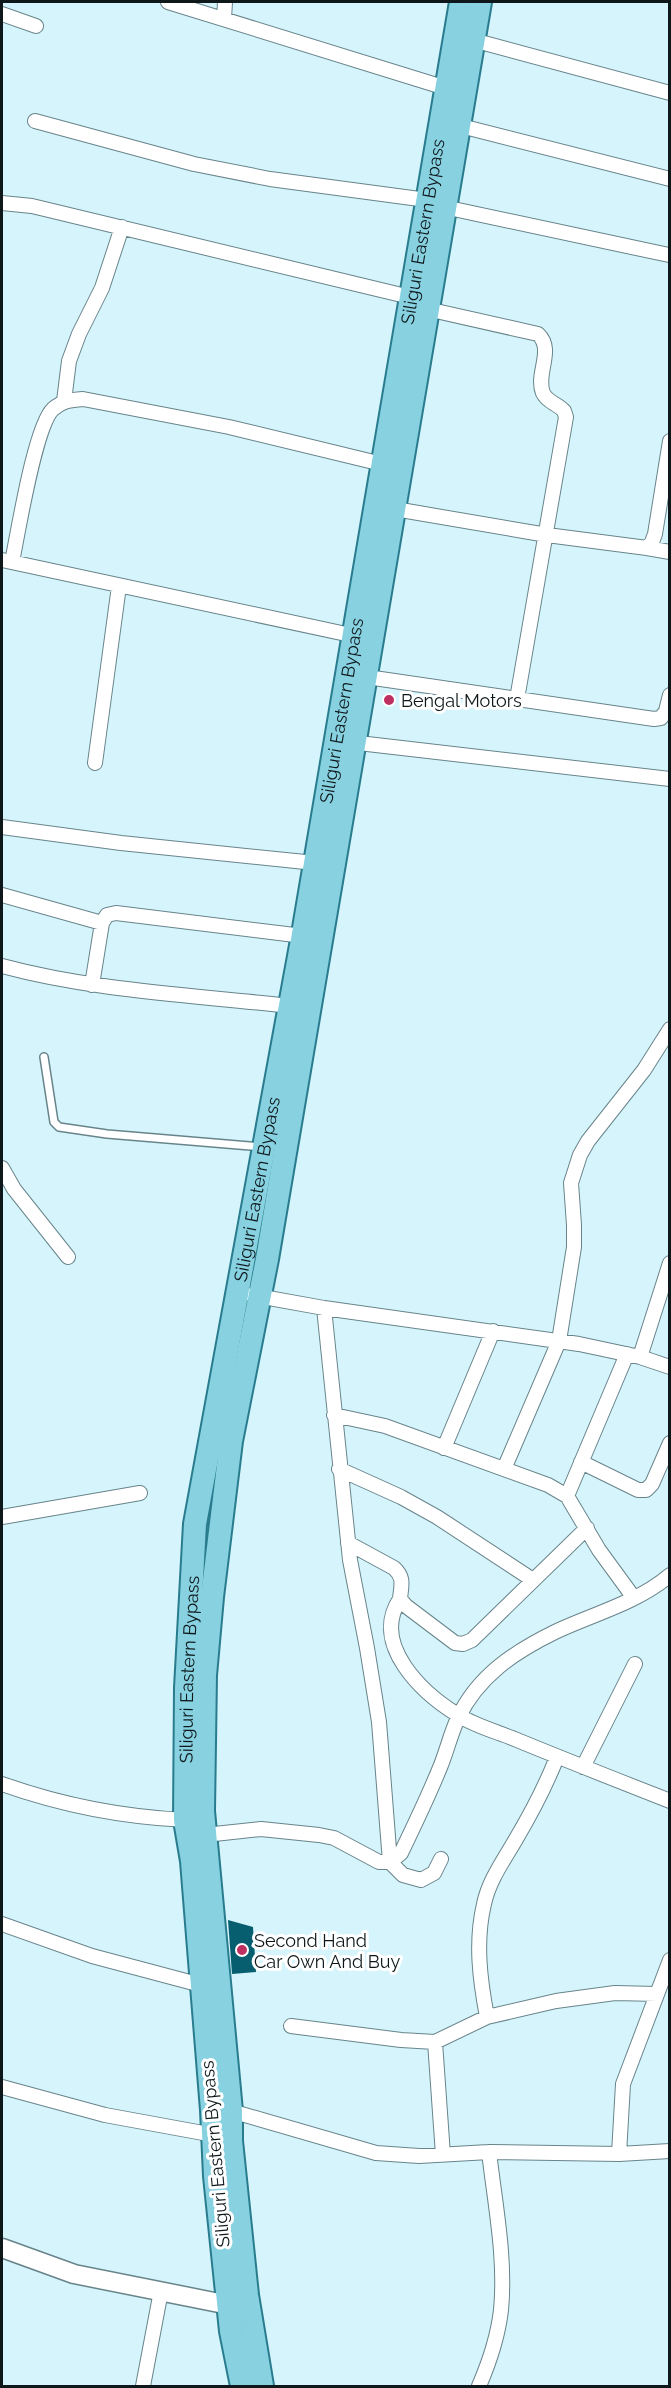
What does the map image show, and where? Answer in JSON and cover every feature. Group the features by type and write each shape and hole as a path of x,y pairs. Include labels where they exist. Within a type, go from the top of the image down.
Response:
{"main road":[{"name":"Siliguri Eastern Bypass","path":"242,2386 229,2305 215,2176 192,1862 185,1820 186,1688 195,1524 221,1436 248,1295 266,1147 315,863 346,742 367,677 363,638 395,510 419,303 435,203 446,88 460,2"},
{"name":"Siliguri Eastern Bypass","path":"435,203 457,125 480,2"},
{"name":"Siliguri Eastern Bypass","path":"248,1295 267,1259 363,638 382,464 419,303"},
{"name":"Siliguri Eastern Bypass","path":"221,1436 220,1527 205,1676 203,1767 205,1835 231,2110 231,2141 247,2295 262,2386"}],"street":[{"path":"168,2 446,88"},
{"path":"224,19 225,2"},
{"path":"2,14 36,26"},
{"path":"472,40 669,93"},
{"path":"35,121 194,164 259,177 435,203 669,255"},
{"path":"457,125 669,179"},
{"path":"2,203 32,206 122,227 529,330 543,338 545,348 543,394 560,406 566,417 517,699"},
{"path":"64,401 69,361 79,334 102,288 122,227"},
{"path":"363,638 7,561 39,436 51,411 64,401 83,399 229,427 382,464"},
{"path":"647,548 655,534 669,441"},
{"path":"395,510 669,552"},
{"path":"95,763 120,586"},
{"path":"367,677 654,719 661,718 666,711 669,695"},
{"path":"346,742 669,779"},
{"path":"2,827 111,842 315,863"},
{"path":"2,895 102,923"},
{"path":"92,985 102,923 107,915 116,913 303,936"},
{"path":"2,966 46,978 92,985 290,1005"},
{"path":"504,1469 559,1341 574,1247 571,1183 580,1155 598,1127 627,1095 669,1029"},
{"path":"2,1168 14,1189 68,1257"},
{"path":"567,1496 634,1356 669,1263"},
{"path":"248,1295 559,1341 634,1356 669,1367"},
{"path":"324,1308 348,1543 379,1722 390,1862 403,1875 421,1880 434,1873 441,1859"},
{"path":"444,1448 493,1331"},
{"path":"334,1414 374,1423 548,1485 567,1496 599,1550 634,1598"},
{"path":"582,1462 638,1490 646,1490 652,1484 669,1443"},
{"path":"339,1469 437,1516 533,1580"},
{"path":"2,1516 140,1493"},
{"path":"400,1599 406,1606 455,1642 464,1644 472,1640 587,1528"},
{"path":"348,1543 401,1574 400,1599 391,1617 392,1638 404,1667 426,1690 459,1716 669,1801"},
{"path":"205,1835 261,1829 319,1835 334,1838 379,1862 390,1862 401,1853 441,1765 459,1716 472,1693 493,1670 514,1654 555,1632 634,1598 669,1575"},
{"path":"583,1767 634,1664"},
{"path":"487,2018 480,1973 479,1938 484,1903 495,1873 535,1805 557,1757"},
{"path":"2,1784 92,1809 149,1818 185,1820"},
{"path":"2,1924 92,1956 201,1984"},
{"path":"620,2154 623,2084 669,1960"},
{"path":"291,2026 435,2043 487,2018 568,1999 615,1993 657,1995"},
{"path":"435,2043 443,2155"},
{"path":"2,2087 105,2115 213,2135"},
{"path":"231,2110 376,2153 419,2156 489,2152 620,2154 669,2151"},
{"path":"480,2386 494,2345 501,2312 502,2276 489,2152"},
{"path":"2,2248 74,2274 229,2305"},
{"path":"143,2386 161,2290"}],"lane":[{"path":"45,1057 54,1122 58,1127 107,1134 266,1147"}],"building":[{"name":"Second Hand Car Own And Buy","path":"228,1920 253,1927 256,1972 232,1974"}],"place":[{"name":"Bengal Motors","path":"389,700"},
{"name":"Second Hand Car Own And Buy","path":"242,1950"}]}
